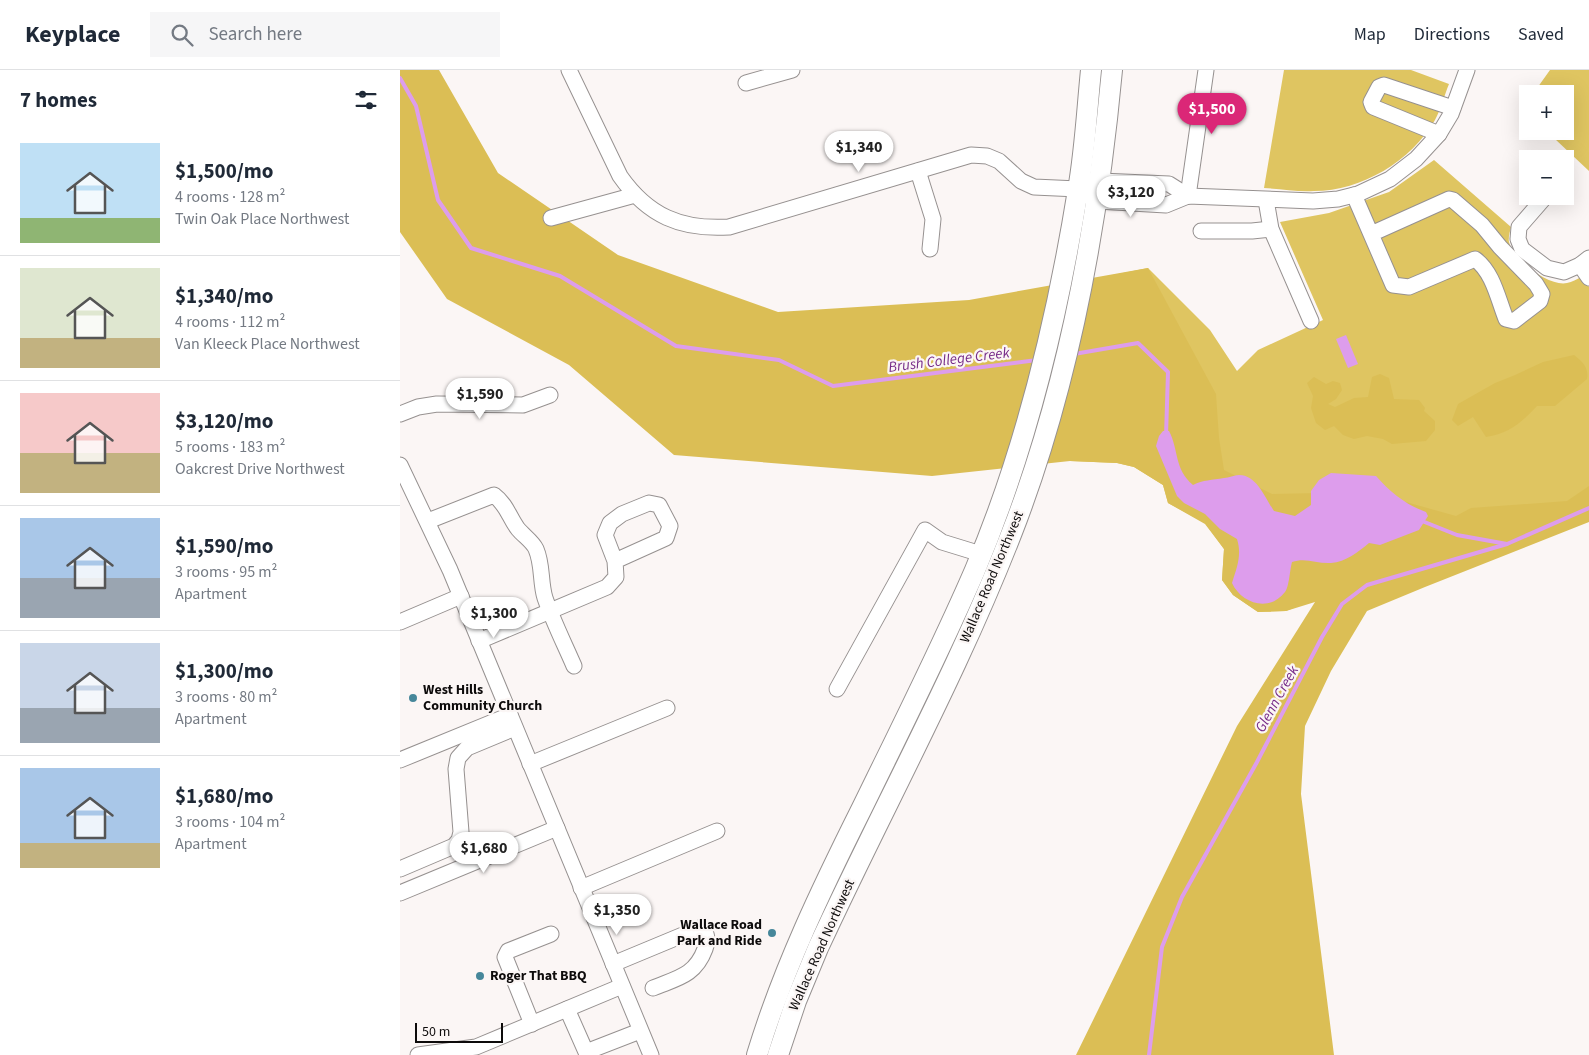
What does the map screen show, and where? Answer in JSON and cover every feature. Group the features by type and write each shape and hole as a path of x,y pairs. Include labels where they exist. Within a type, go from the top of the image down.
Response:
{"main road":[{"name":"Wallace Road Northwest","path":"757,1055 767,1020 825,882 939,651 981,554 1004,494 1030,412 1052,327 1078,189 1091,70"},
{"name":"Wallace Road Northwest","path":"778,1055 796,1001 818,948 968,637 1018,518 1038,458 1061,376 1082,284 1100,181 1112,70"}],"street":[{"path":"569,70 620,176 632,192 647,206 666,218 687,224 710,228 729,227 971,155 987,156 999,160 1021,181 1034,187 1078,189 1100,181 1169,184 1188,196"},
{"path":"746,84 792,70"},
{"path":"1188,196 1206,70"},
{"path":"1078,189 1097,201 1166,205 1188,196 1313,201 1338,199 1354,195 1390,179 1416,159 1439,134 1453,108 1467,70"},
{"path":"1439,134 1373,107 1371,102 1378,87 1384,85 1453,108"},
{"path":"918,171 933,219 930,249"},
{"path":"551,218 632,192"},
{"path":"1354,195 1393,285 1409,287 1500,247"},
{"path":"1371,234 1449,199 1482,225 1500,247 1536,284 1542,294 1540,301 1514,321 1506,319 1488,272 1475,259"},
{"path":"1266,200 1271,229 1311,321"},
{"path":"1538,205 1519,227 1518,239 1522,249 1547,268 1564,272 1585,261 1589,278"},
{"path":"1201,231 1271,229"},
{"path":"400,414 418,407 436,404 523,405 550,395"},
{"path":"400,465 428,521 461,596 622,986 647,1053"},
{"path":"428,521 494,495 506,506 517,528 536,548 540,565 542,591 574,666"},
{"path":"837,688 925,530 942,542 981,554"},
{"path":"479,641 607,588 616,577 615,561"},
{"path":"400,622 461,596"},
{"path":"530,764 667,708"},
{"path":"400,760 512,721"},
{"path":"400,868 454,846 459,840 461,832 456,769 458,758 467,748 512,721"},
{"path":"400,893 557,828"},
{"path":"582,888 717,831"},
{"path":"613,964 702,927 707,933 708,941 700,962 685,975 653,988"},
{"path":"532,1024 505,957 508,951 551,934"},
{"path":"418,1055 476,1047 622,986"},
{"path":"567,1009 586,1052 640,1031"}],"shaded area":[{"path":"400,70 439,70 498,173 618,255 778,312 969,300 1148,268 1216,394 1219,438 1224,470 1272,494 1370,492 1456,516 1471,508 1567,501 1589,486 1589,522 1367,611 1331,671 1305,726 1301,794 1334,1055 1076,1055 1237,726 1315,602 1286,611 1258,612 1233,595 1222,580 1224,549 1205,524 1168,503 1163,485 1134,467 1117,463 1070,461 932,476 674,455 569,365 447,299 400,232"},
{"path":"1284,70 1411,70 1449,84 1437,116 1425,135 1413,148 1384,171 1350,186 1332,190 1302,191 1264,188"},
{"path":"1550,70 1589,70 1589,171 1574,157 1574,150 1567,150 1556,140 1574,140 1574,85 1539,85"},
{"path":"1434,160 1511,227 1509,242 1517,257 1524,264 1551,281 1567,283 1581,277 1589,287 1589,491 1556,507 1286,611 1258,612 1233,595 1222,580 1224,549 1205,523 1168,503 1163,485 1134,467 1117,463 1070,461 1113,275 1148,268 1210,330 1237,371 1258,350 1323,320 1280,222 1329,213 1389,192"},
{"path":"1346,335 1358,364 1348,368 1336,339"},
{"path":"1574,355 1585,366 1587,379 1555,406 1537,406 1508,430 1486,437 1473,417 1458,426 1452,420 1458,404 1495,383 1543,362"},
{"path":"1380,374 1389,378 1394,399 1419,400 1425,408 1424,411 1435,421 1435,430 1426,441 1392,444 1383,439 1367,436 1354,439 1343,435 1334,426 1325,430 1316,423 1311,408 1313,396 1307,383 1314,377 1326,384 1333,381 1340,383 1342,390 1336,399 1328,404 1335,407 1354,398 1368,397 1372,377"},
{"path":"1163,431 1169,431 1180,466 1187,479 1193,485 1237,475 1245,476 1256,483 1274,511 1295,516 1311,505 1311,491 1319,480 1331,473 1376,476 1399,497 1412,506 1426,512 1428,516 1419,530 1380,545 1369,543 1342,561 1321,563 1302,560 1292,562 1285,592 1271,602 1264,604 1256,603 1242,596 1232,583 1239,556 1237,539 1220,529 1205,514 1184,503 1177,496 1156,446 1159,436"}],"waterway":[{"name":"Brush College Creek","path":"400,78 416,106 438,200 471,248 560,276 676,346 779,360 833,386 1037,360"},
{"name":"Brush College Creek","path":"1074,354 1138,343 1168,372 1166,436"},
{"name":"Glenn Creek","path":"1149,1055 1162,947 1182,897 1257,762 1322,637 1342,604 1367,585 1507,544 1589,508"},
{"name":"Brush College Creek","path":"1419,522 1422,521 1457,535 1507,544"}],"place":[{"name":"West Hills Community Church","path":"413,698"},
{"name":"Wallace Road Park and Ride","path":"772,933"},
{"name":"Roger That BBQ","path":"480,976"}]}
